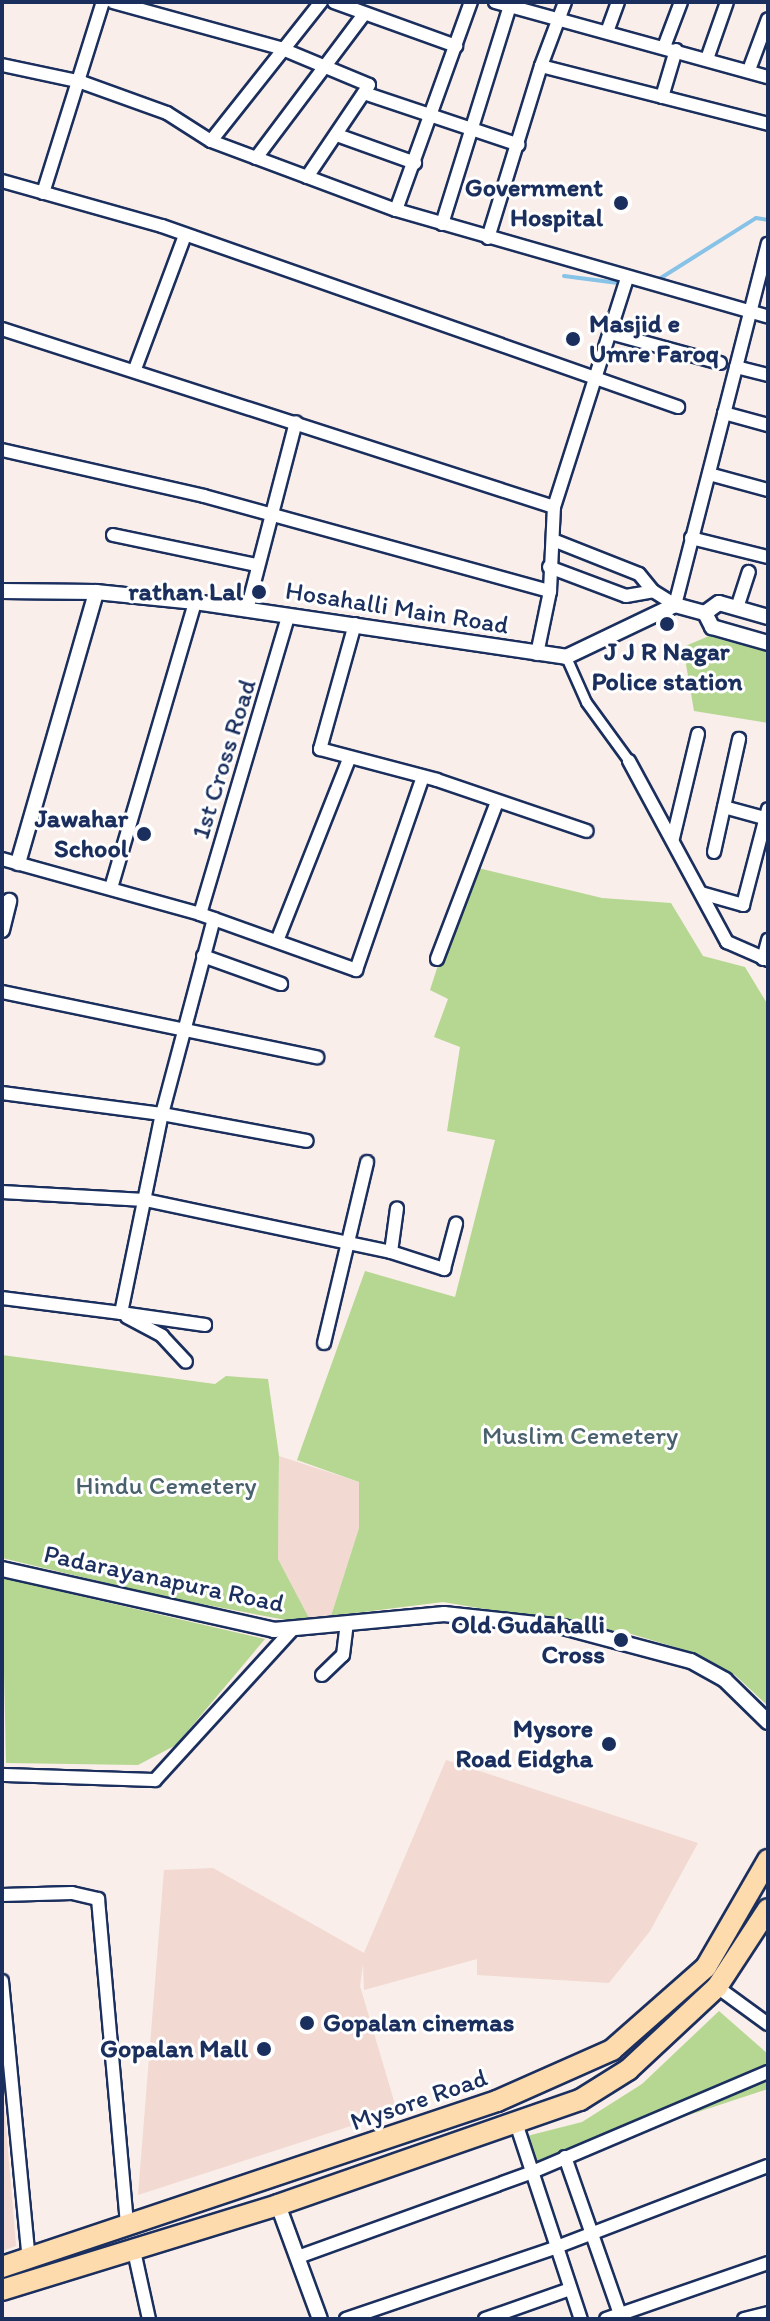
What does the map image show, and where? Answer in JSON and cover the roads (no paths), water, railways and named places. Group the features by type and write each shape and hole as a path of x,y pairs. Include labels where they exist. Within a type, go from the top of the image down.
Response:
{"highway":[{"name":"Mysore Road","path":"2,2267 497,2101 612,2050 706,1967 768,1860"},
{"name":"Mysore Road","path":"2,2290 278,2205 580,2100 628,2070 717,1987 768,1909"}],"street":[{"path":"43,193 75,80 103,2"},
{"path":"113,2 280,48 369,85 307,177"},
{"path":"211,141 280,48 321,2"},
{"path":"334,2 456,46"},
{"path":"396,210 432,119 471,2"},
{"path":"495,2 768,77"},
{"path":"488,238 541,66 565,2"},
{"path":"607,32 618,2"},
{"path":"662,97 681,2"},
{"path":"707,59 727,2"},
{"path":"442,224 510,6"},
{"path":"256,158 326,69 364,14"},
{"path":"749,70 768,19"},
{"path":"2,65 75,80 167,113 211,141 396,210 625,285 642,283 768,317"},
{"path":"541,66 768,124"},
{"path":"364,93 432,119 519,145"},
{"path":"337,135 415,163"},
{"path":"2,181 185,235 593,380 678,407"},
{"path":"135,369 185,235"},
{"path":"675,605 750,312 763,281 768,244"},
{"path":"537,654 550,591 554,507 625,285"},
{"path":"2,329 135,369 554,507"},
{"path":"610,333 720,363"},
{"path":"736,367 768,375"},
{"path":"724,413 768,425"},
{"path":"247,610 268,514 296,422"},
{"path":"2,450 268,514 550,591"},
{"path":"709,474 768,490"},
{"path":"113,535 257,565"},
{"path":"691,538 768,557"},
{"path":"553,540 639,574 653,591 675,605 705,613 712,627 768,643"},
{"path":"549,567 626,596 653,591"},
{"path":"737,608 749,572"},
{"name":"Hosahalli Main Road","path":"2,591 96,592 195,602 566,657"},
{"path":"18,863 96,592"},
{"path":"111,888 195,602"},
{"path":"705,613 719,603 768,617"},
{"path":"675,605 566,657 586,702 629,761 727,942 766,960 768,940"},
{"name":"1st Cross Road","path":"200,914 288,616"},
{"path":"355,624 320,749 587,831"},
{"path":"673,838 698,734"},
{"path":"714,852 739,739"},
{"path":"277,941 349,759"},
{"path":"2,859 200,914 356,970 422,779"},
{"path":"437,959 497,802"},
{"path":"701,893 743,905 767,815 724,807"},
{"path":"2,930 9,901"},
{"path":"121,1313 162,1114 214,919"},
{"path":"203,956 281,984"},
{"path":"2,992 184,1026 317,1057"},
{"path":"2,1093 162,1114 307,1141"},
{"path":"324,1343 341,1259 351,1243 367,1162"},
{"path":"2,1192 145,1200 391,1252 444,1269 456,1224"},
{"path":"391,1252 397,1208"},
{"path":"2,1298 205,1325"},
{"path":"121,1313 162,1336 186,1362"},
{"name":"Padarayanapura Road","path":"2,1569 150,1604 291,1631 414,1615 501,1616 649,1646 725,1680 768,1722"},
{"path":"322,1675 343,1655 347,1624"},
{"path":"2,1775 155,1780 291,1631"},
{"path":"2,1895 72,1893 98,1899 127,2226"},
{"path":"2,1981 29,2259"},
{"path":"717,1987 768,2024"},
{"path":"298,2257 530,2173 768,2072"},
{"path":"516,2123 554,2248 581,2319"},
{"path":"565,2157 620,2314"},
{"path":"346,2319 554,2248 768,2166"},
{"path":"278,2205 320,2319"},
{"path":"134,2251 149,2319"},
{"path":"606,2319 768,2263"},
{"path":"485,2319 570,2289"},
{"path":"744,2319 768,2313"}],"waterway":[{"path":"656,281 756,218 768,220"},
{"path":"564,276 641,286"}],"place":[{"name":"Government Hospital","path":"621,203"},
{"name":"Masjid e Umre Faroq","path":"573,339"},
{"name":"rathan Lal","path":"259,592"},
{"name":"J J R Nagar Police station","path":"667,624"},
{"name":"Jawahar School","path":"144,834"},
{"name":"Old Gudahalli Cross","path":"621,1640"},
{"name":"Mysore Road Eidgha","path":"609,1744"},
{"name":"Gopalan cinemas","path":"307,2023"},
{"name":"Gopalan Mall","path":"264,2049"}],"park label":[{"name":"Muslim Cemetery","path":"580,1436"},
{"name":"Hindu Cemetery","path":"166,1486"}]}
